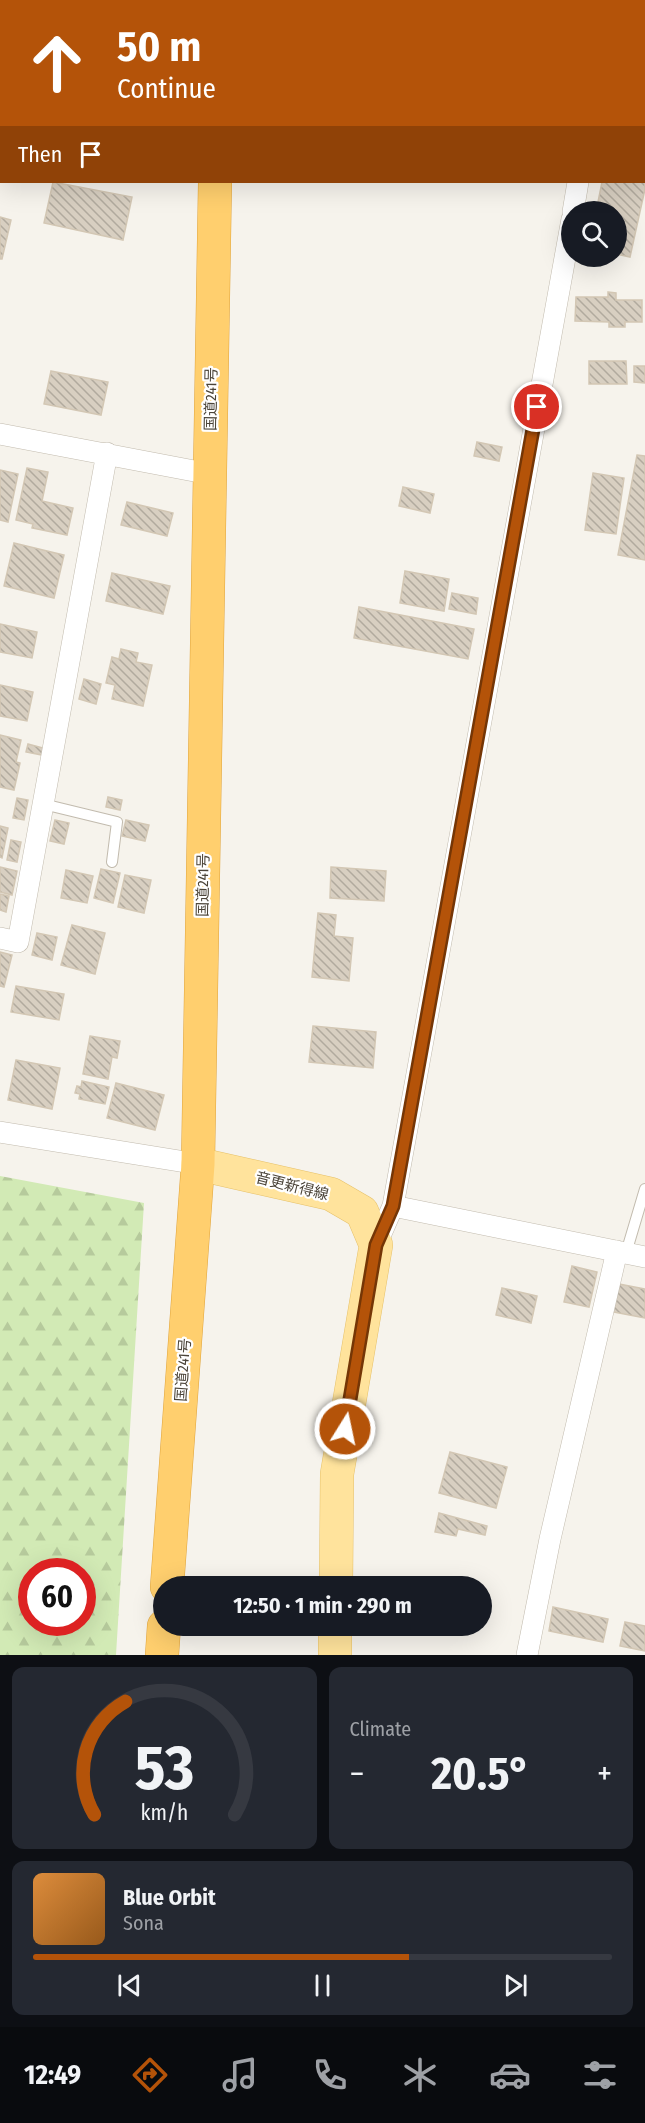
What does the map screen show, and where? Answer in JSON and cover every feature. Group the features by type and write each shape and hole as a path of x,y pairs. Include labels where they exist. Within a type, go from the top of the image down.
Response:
{"highway":[{"name":"国道241号","path":"168,1576 198,1164 215,183"},
{"path":"162,1655 163,1636"}],"main road":[{"name":"音更新得線","path":"198,1164 332,1194 362,1212 376,1245"},
{"path":"336,1576 337,1474 376,1245"},
{"path":"335,1636 335,1655"}],"street":[{"path":"575,201 578,183"},
{"path":"376,1245 393,1206 563,267"},
{"path":"0,434 210,474"},
{"path":"0,938 18,942 107,453"},
{"path":"0,1132 198,1164"},
{"path":"393,1206 629,1253 550,1539 527,1655"}],"lane":[{"path":"43,804 117,822 112,862"},
{"path":"629,1253 645,1189"}],"green space":[{"path":"0,1176 144,1203 116,1655 0,1655"}],"building":[{"path":"53,183 132,197 123,240 44,223"},
{"path":"602,183 645,183 630,257 627,256 627,201 598,201"},
{"path":"0,217 11,220 2,259 0,259"},
{"path":"608,292 616,293 616,300 642,300 642,322 625,322 625,327 609,327 609,322 575,321 576,297 608,297"},
{"path":"589,361 626,361 627,384 589,384"},
{"path":"634,366 645,366 645,383 634,382"},
{"path":"51,371 108,382 101,415 44,404"},
{"path":"477,442 502,447 499,461 474,456"},
{"path":"637,455 645,456 645,560 618,555"},
{"path":"27,468 48,472 42,501 73,508 67,535 32,528 33,524 16,520"},
{"path":"0,470 18,474 8,522 0,520"},
{"path":"593,473 624,478 616,534 585,530"},
{"path":"403,487 434,494 430,513 399,506"},
{"path":"127,502 173,513 167,536 121,525"},
{"path":"14,543 64,555 54,598 4,586"},
{"path":"405,571 449,579 444,611 400,603"},
{"path":"112,573 170,586 163,614 106,601"},
{"path":"452,593 478,598 476,614 449,609"},
{"path":"359,607 474,629 468,659 354,638"},
{"path":"0,624 37,632 32,658 0,652"},
{"path":"121,649 138,653 136,662 152,665 143,706 112,699 115,685 106,683 112,657 119,659"},
{"path":"84,679 101,684 96,704 79,699"},
{"path":"0,685 33,692 27,721 0,716"},
{"path":"0,735 21,740 16,762 20,763 14,790 0,787"},
{"path":"28,744 43,748 42,755 26,752"},
{"path":"108,797 122,800 120,810 106,807"},
{"path":"17,798 28,800 24,820 13,818"},
{"path":"55,820 69,823 64,844 50,841"},
{"path":"126,820 149,825 145,841 122,836"},
{"path":"0,826 8,828 2,858 0,857"},
{"path":"11,840 21,842 17,862 7,860"},
{"path":"0,867 17,871 12,895 0,892"},
{"path":"331,867 386,871 384,901 330,898"},
{"path":"101,869 120,873 113,903 94,898"},
{"path":"66,870 93,876 87,903 61,898"},
{"path":"125,875 151,880 144,913 118,907"},
{"path":"0,894 9,896 6,912 0,910"},
{"path":"318,913 336,915 334,936 353,938 349,981 312,977"},
{"path":"72,925 105,933 95,974 61,965"},
{"path":"37,933 57,937 52,960 32,955"},
{"path":"0,952 12,955 4,987 0,986"},
{"path":"16,986 64,994 59,1020 11,1012"},
{"path":"313,1026 376,1032 373,1068 309,1062"},
{"path":"90,1036 120,1041 117,1058 112,1057 108,1079 83,1074"},
{"path":"16,1060 60,1068 52,1109 8,1100"},
{"path":"82,1081 109,1087 105,1104 79,1099 80,1094 75,1093 77,1086 81,1087"},
{"path":"116,1083 164,1095 155,1130 107,1118"},
{"path":"572,1266 597,1272 589,1307 564,1302"},
{"path":"614,1283 645,1289 645,1318 608,1311"},
{"path":"502,1288 537,1296 531,1323 496,1315"},
{"path":"450,1452 507,1467 496,1508 439,1493"},
{"path":"439,1513 487,1526 485,1535 458,1529 456,1536 435,1532"},
{"path":"553,1607 608,1619 603,1642 549,1631"},
{"path":"625,1622 645,1626 645,1651 620,1646"}],"route":[{"path":"345,1429 376,1245 393,1206 537,407"}]}
